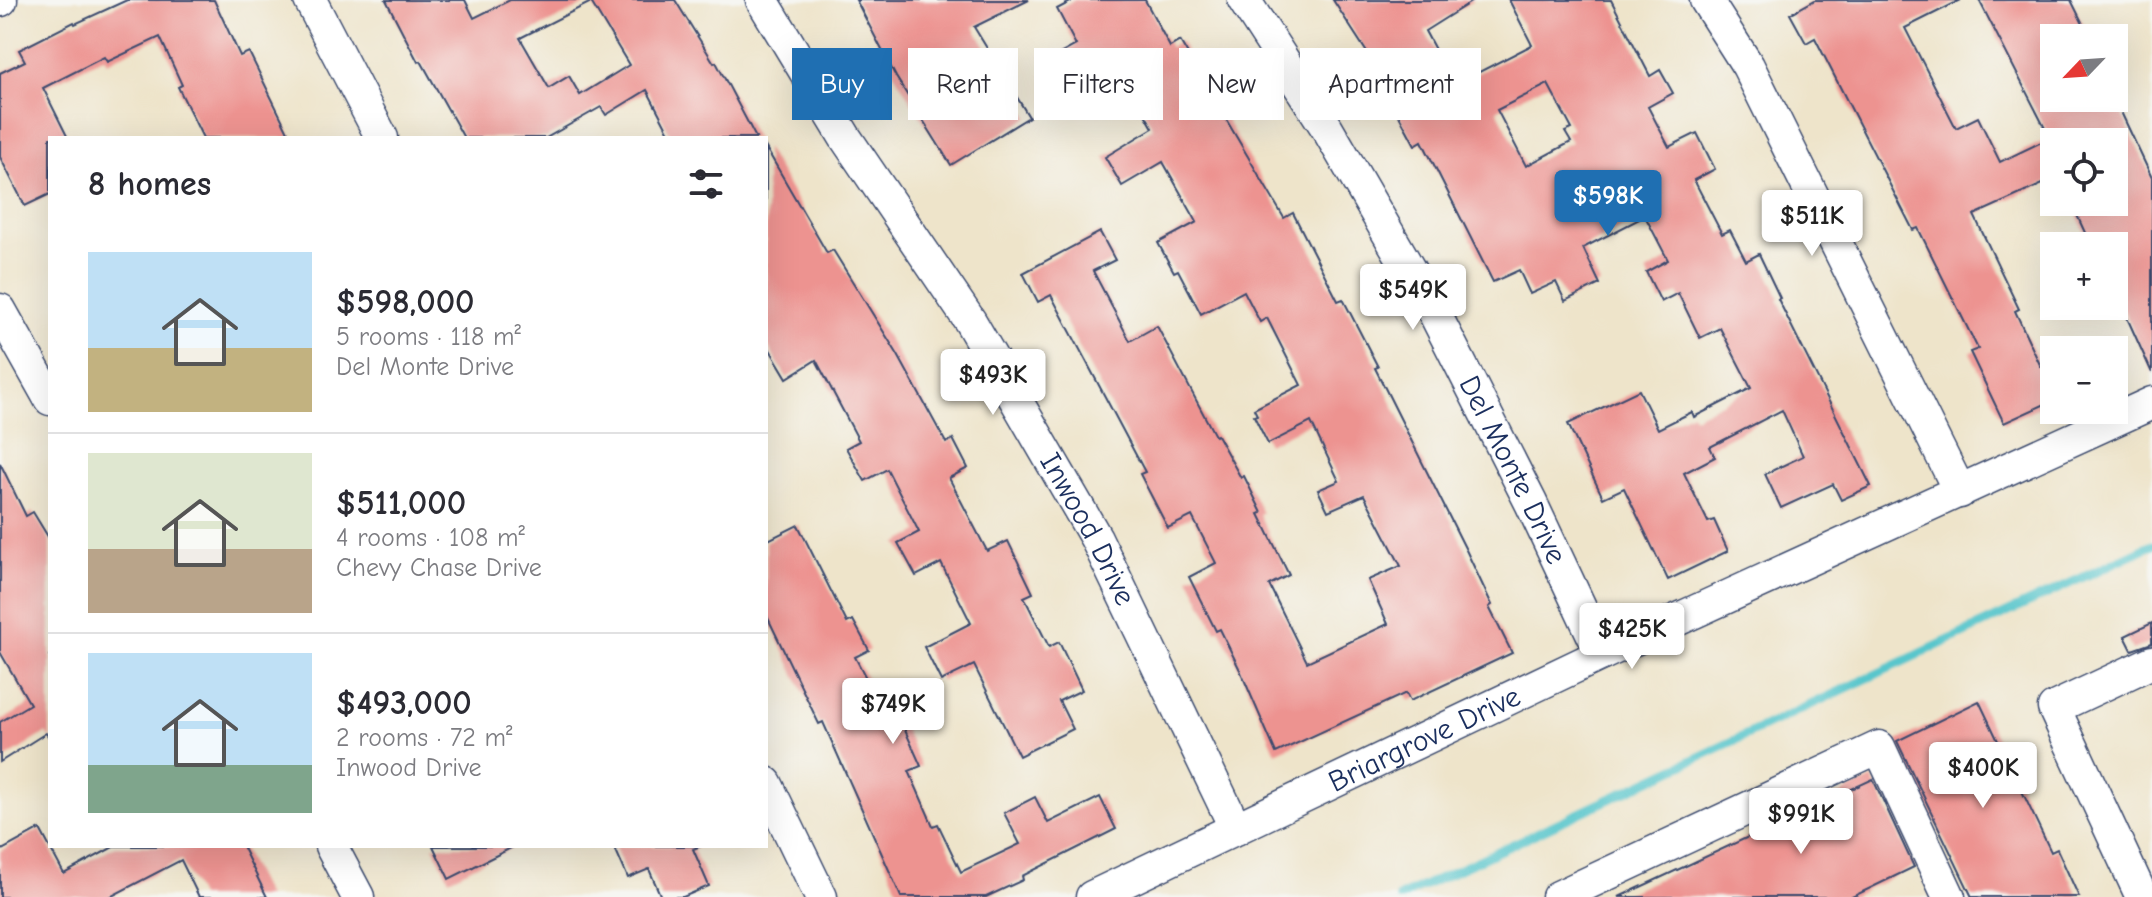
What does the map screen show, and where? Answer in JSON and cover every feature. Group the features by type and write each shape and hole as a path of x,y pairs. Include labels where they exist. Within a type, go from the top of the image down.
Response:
{"street":[{"path":"310,0 381,136"},
{"name":"Inwood Drive","path":"762,0 845,137 970,321 1096,538 1236,829"},
{"name":"Del Monte Drive","path":"1244,0 1327,128 1435,314 1531,503 1602,654"},
{"path":"1706,0 1748,66 1960,492"},
{"path":"0,310 48,395"},
{"name":"Briargrove Drive","path":"1092,897 1602,654 2152,403"},
{"path":"2142,897 2054,708 2152,662"},
{"path":"1558,897 1622,884 1879,747 1949,897"},
{"path":"768,787 821,897"},
{"path":"332,848 358,897"}],"building":[{"path":"127,0 214,0 240,56 249,52 290,136 202,136 178,87 182,85 160,37 107,62 104,57 43,88 67,136 48,136 48,195 25,206 0,157 0,73 25,61 19,50"},
{"path":"386,0 465,0 474,18 510,0 675,0 716,62 755,136 671,136 647,90 606,115 601,107 550,136 463,136 421,61 418,62","holes":["591,2 629,65 580,95 569,76 549,88 520,38"]},
{"path":"856,0 1029,0 974,27 987,48 908,48 908,96 892,69 892,48 881,48"},
{"path":"1074,0 1145,0 1170,47 1180,41 1184,48 1179,48 1179,120 1226,120 1284,218 1293,213 1338,301 1343,299 1378,367 1375,368 1466,550 1512,653 1410,701 1406,693 1276,753 1220,629 1216,631 1189,577 1216,563 1192,516 1168,528 1140,474 1145,472 1051,295 1038,302 1023,273 1100,232 1115,260 1093,271 1130,341 1157,326 1215,436 1241,478 1244,476 1262,513 1259,514 1289,575 1269,585 1307,662 1388,624 1368,580 1401,566 1364,495 1328,511 1318,490 1339,481 1311,422 1268,444 1254,416 1257,415 1254,409 1301,385 1267,318 1260,322 1244,291 1201,314 1178,270 1174,272 1158,243 1197,222 1163,162 1122,186 1105,157 1153,128 1148,120 1163,120 1163,48 1071,48 1076,45 1057,9"},
{"path":"1333,0 1474,0 1425,31 1434,48 1364,48"},
{"path":"1509,0 1611,0 1650,76 1660,70 1673,93 1648,107 1669,147 1697,133 1715,169 1694,180 1722,234 1730,230 1746,261 1759,254 1778,299 1871,486 1841,500 1833,484 1781,508 1765,474 1803,456 1782,410 1710,447 1715,457 1684,473 1708,522 1714,520 1728,551 1668,580 1624,488 1603,498 1568,424 1639,390 1658,429 1692,412 1694,417 1751,388 1720,328 1700,338 1678,293 1661,302 1646,272 1668,260 1645,216 1583,248 1600,284 1565,301 1556,282 1530,294 1519,270 1493,282 1422,141 1415,145 1401,120 1481,120 1481,71 1532,45","holes":["1548,84 1572,129 1565,132 1571,142 1526,166 1497,110"]},
{"path":"1815,0 1961,0 1905,28 1956,128 1978,117 2000,162 2040,143 2040,185 1974,215 2019,309 2015,311 2040,365 2040,406 2004,423 1970,352 1978,349 1918,228 1913,230 1815,38 1806,43 1790,14"},
{"path":"1979,0 2071,0 2083,24 2040,24 2040,112 2121,112 2152,178 2152,373 2128,320 2128,232 2085,232 2077,216 2128,216 2128,128 2045,128"},
{"path":"1018,99 1029,117 951,165 923,120 1018,120"},
{"path":"768,151 827,253 833,250 898,355 946,443 953,439 968,468 949,478 987,551 1008,541 1033,593 1024,597 1049,647 1059,642 1082,690 1059,701 1073,729 1019,756 974,665 941,681 924,647 971,623 941,563 916,576 898,543 919,532 887,469 865,481 846,448 859,441 816,360 787,378 768,346"},
{"path":"0,463 26,516 33,512 48,537 48,736 46,733 0,762 0,722 30,704 0,652"},
{"path":"798,525 847,623 853,620 869,650 855,657 890,724 900,719 921,766 909,771 933,826 938,824 961,872 1020,844 1004,813 1035,797 1048,823 1100,797 1116,829 986,897 901,897 823,722 819,724 768,618 768,540"},
{"path":"2152,623 2152,643 2132,650 2125,636"},
{"path":"1979,701 2051,852 2057,849 2079,897 1972,897 1897,741"},
{"path":"1873,779 1914,867 1852,897 1619,897"},
{"path":"40,829 64,874 111,848 243,848 267,897 199,897 181,860 110,897 0,897 0,851"},
{"path":"434,848 511,848 449,879"},
{"path":"615,848 696,848 693,849 709,886 683,897 661,897 649,869 628,878"}],"waterway":[{"path":"1400,897 2152,545"}]}
